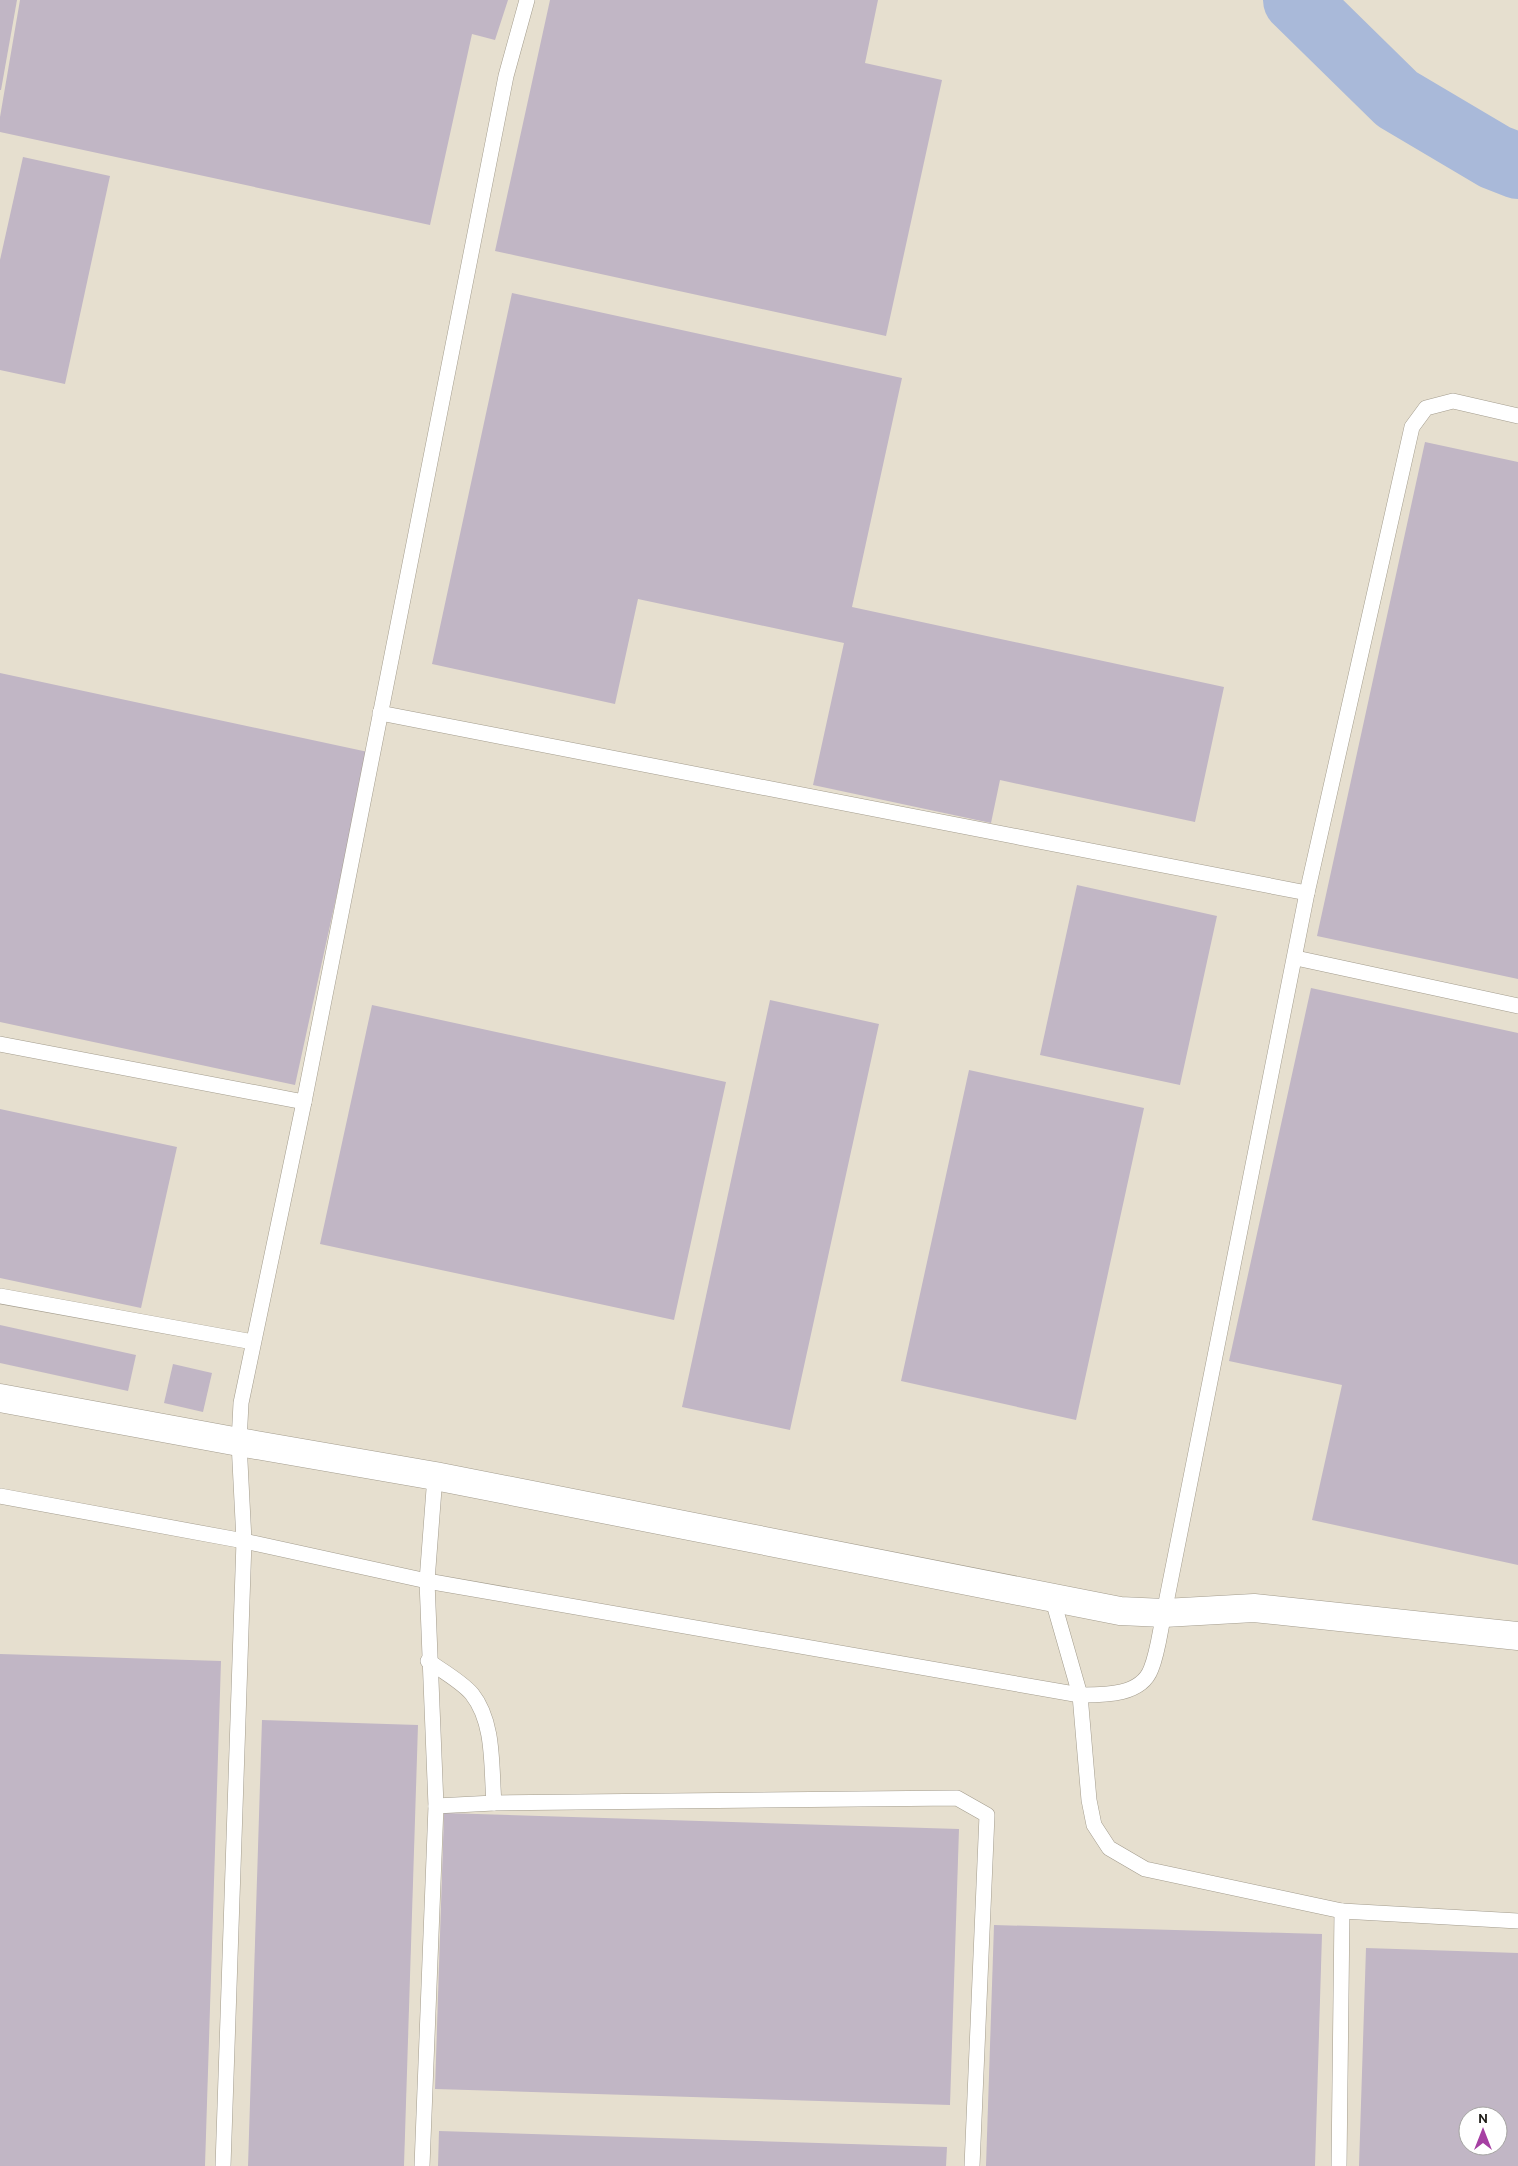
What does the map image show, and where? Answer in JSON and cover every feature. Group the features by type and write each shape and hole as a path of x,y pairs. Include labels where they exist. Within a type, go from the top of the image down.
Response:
{"street":[{"path":"0,1398 434,1476 1120,1611 1164,1613 1254,1608 1518,1636"}],"lane":[{"path":"223,2166 244,1541 239,1442 241,1403 304,1102 506,76 527,0"},
{"path":"0,1496 244,1541 427,1581 1080,1695 1109,1695 1131,1689 1151,1671 1164,1613 1296,958 1307,893 1412,428 1426,408 1453,401 1518,416"},
{"path":"380,713 1307,893"},
{"path":"1296,958 1518,1006"},
{"path":"0,1044 304,1102"},
{"path":"0,1296 253,1342"},
{"path":"422,2166 436,1806 428,1661 427,1581 434,1476"},
{"path":"1052,1597 1080,1695 1089,1800 1094,1825 1109,1848 1145,1869 1342,1911 1518,1921"},
{"path":"428,1661 471,1693 481,1710 488,1733 494,1803"},
{"path":"436,1806 494,1803 957,1798 986,1816 972,2166"},
{"path":"1339,2166 1342,1911"}],"building":[{"path":"0,0 17,0 1,90 0,90"},
{"path":"20,0 508,0 495,40 472,34 430,225 0,132 0,117"},
{"path":"550,0 878,0 865,63 942,80 886,336 495,251"},
{"path":"23,157 110,176 65,384 0,370 0,260"},
{"path":"512,293 902,378 852,607 1224,687 1195,822 1000,780 991,823 813,785 844,643 638,599 615,704 432,664"},
{"path":"1425,442 1518,462 1518,979 1317,936"},
{"path":"0,673 368,752 295,1085 0,1022"},
{"path":"1077,885 1217,916 1180,1085 1040,1055"},
{"path":"1311,988 1518,1033 1518,1565 1312,1520 1342,1385 1229,1361"},
{"path":"770,1000 879,1024 790,1430 682,1407"},
{"path":"372,1005 726,1082 674,1320 320,1244"},
{"path":"969,1070 1144,1108 1076,1420 901,1381"},
{"path":"0,1109 177,1147 141,1308 0,1278"},
{"path":"0,1325 136,1355 128,1391 0,1363"},
{"path":"173,1364 212,1373 203,1412 164,1403"},
{"path":"0,1654 221,1661 205,2166 0,2166"},
{"path":"262,1720 418,1725 404,2166 248,2166"},
{"path":"444,1813 959,1829 950,2105 435,2089"},
{"path":"994,1925 1322,1934 1315,2166 986,2166"},
{"path":"1366,1948 1518,1953 1518,2166 1359,2166"},
{"path":"439,2131 947,2147 946,2166 438,2166"}],"waterway":[{"path":"1296,0 1397,99 1495,157 1518,166"}]}
